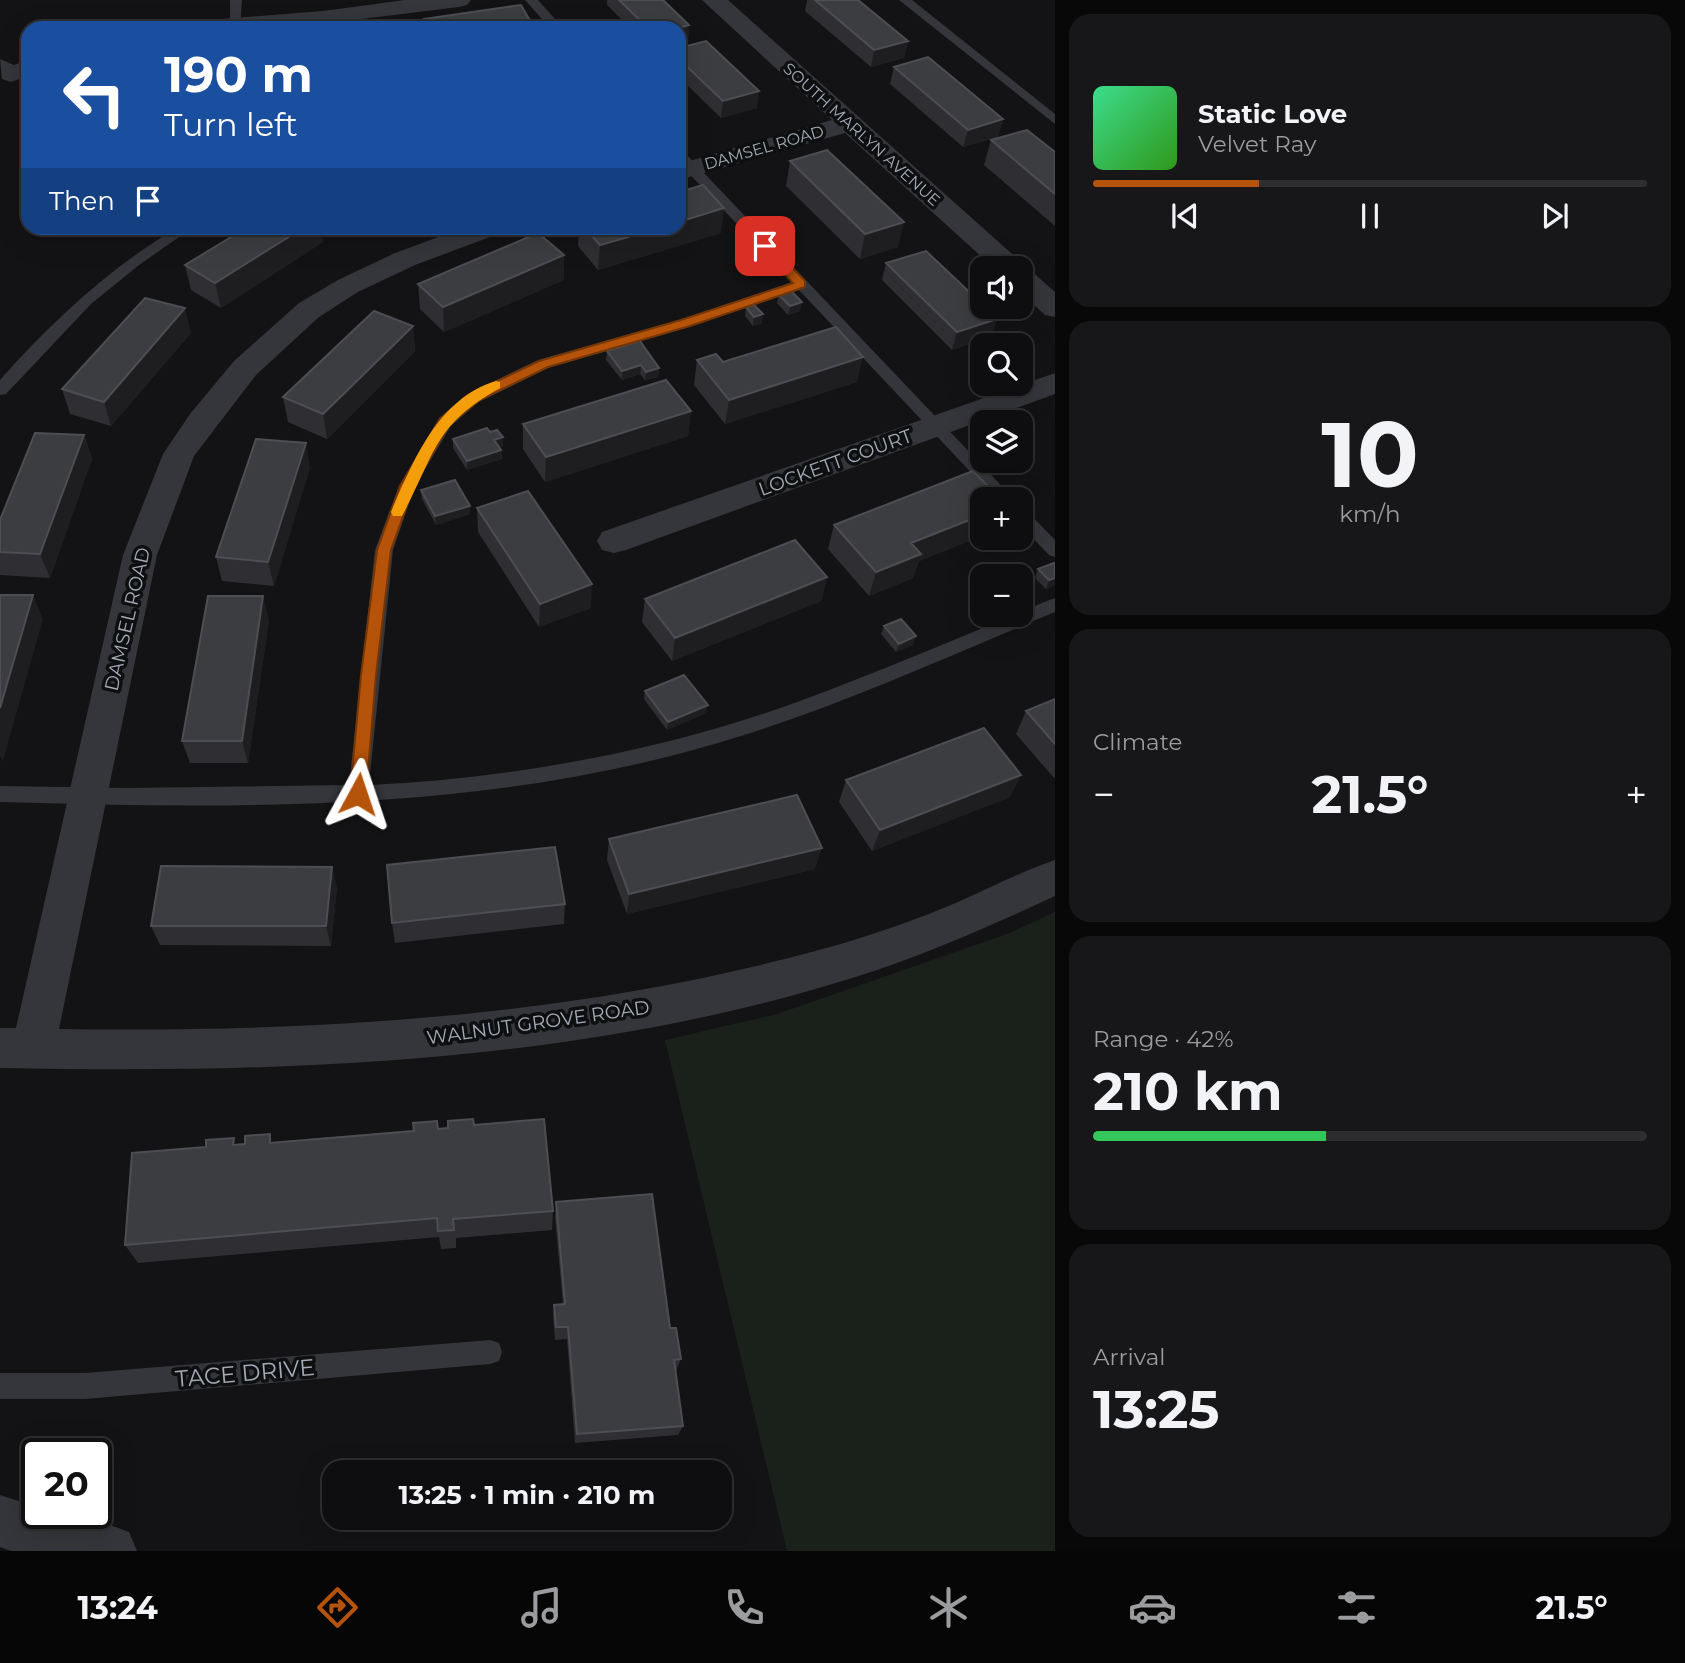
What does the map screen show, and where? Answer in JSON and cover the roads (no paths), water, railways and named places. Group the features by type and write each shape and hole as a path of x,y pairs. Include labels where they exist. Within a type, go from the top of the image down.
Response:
{"street":[{"path":"280,21 460,0"},
{"name":"SOUTH MARLYN AVENUE","path":"714,0 998,256"},
{"name":"DAMSEL ROAD","path":"686,164 850,122"},
{"name":"DAMSEL ROAD","path":"17,1049 87,797 140,555 179,454 245,368 309,310 348,286 405,259 469,235"},
{"path":"1033,288 1055,308"},
{"name":"LOCKETT COURT","path":"614,541 1055,383"},
{"name":"WALNUT GROVE ROAD","path":"17,1049 244,1048 386,1041 490,1031 615,1014 743,988 824,967 947,926 1055,877"},
{"path":"0,1521 63,1542 110,1551"}],"lane":[{"path":"236,0 236,21"},
{"path":"531,0 550,21"},
{"path":"905,0 1055,120"},
{"path":"686,168 995,487"},
{"path":"0,390 53,332 100,289 139,258 175,235"},
{"path":"358,794 368,675 384,550 407,486 444,422 473,398 543,364 685,323 801,284"},
{"path":"1033,528 1055,551"},
{"path":"0,794 87,797 358,794 491,781 652,752 729,732 798,709 1055,605"},
{"name":"TACE DRIVE","path":"0,1386 85,1386 490,1352"}]}
